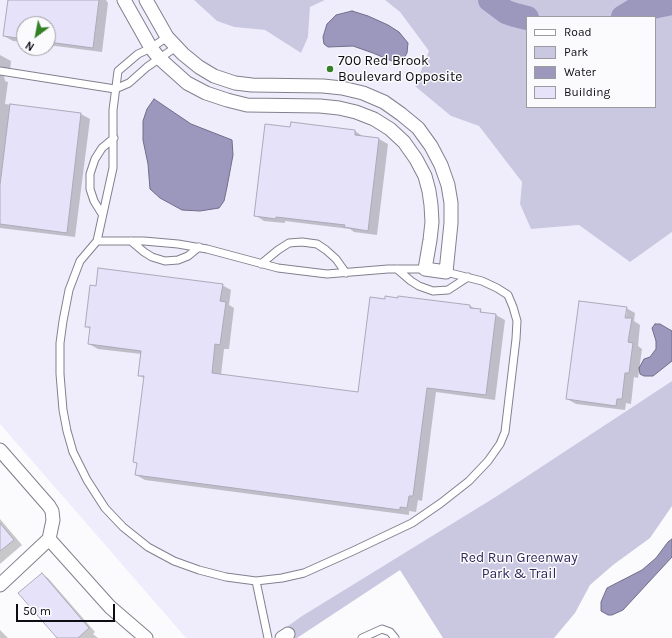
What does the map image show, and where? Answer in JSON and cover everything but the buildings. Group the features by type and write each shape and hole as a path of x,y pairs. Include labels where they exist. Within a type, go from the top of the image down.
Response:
{"street":[{"path":"124,0 155,53 187,82 206,93 247,105 320,106 339,108 356,112 374,119 390,129 404,142 416,159 425,176 429,191 432,222 425,269 446,272 451,223 451,203 448,186 441,164 431,146 418,128 401,114 377,99 342,88 323,86 252,85 235,83 214,76 199,67 171,42 146,0"},
{"path":"0,450 49,506 52,511 53,520 49,539 0,585"},
{"path":"49,539 110,607 146,638"}],"lane":[{"path":"0,71 115,89 129,82 147,67 155,53 171,42"},
{"path":"171,42 155,53 138,54 118,71 113,110 113,168 96,241 80,261 69,290 60,343 60,374 63,410 73,452 87,480 105,508 124,527 148,547 174,561 199,570 226,577 256,581 282,578 304,572 412,523 469,482 488,461 500,444 505,432 517,321 508,295 482,280 446,272"},
{"path":"102,214 94,201 90,189 90,174 94,159 102,148 114,138"},
{"path":"96,241 131,241 199,247 261,264 304,273 327,274 396,269 425,269"},
{"path":"131,241 152,257 165,261 178,260 188,256 199,247"},
{"path":"261,264 289,243 302,242 317,244 326,250 336,259 346,272"},
{"path":"396,269 415,284 432,291 448,290 468,277"},
{"path":"256,581 268,638"},
{"path":"362,638 382,629 390,632 395,638"}],"shaded area":[{"path":"0,0 194,0 217,21 234,27 265,30 301,53 308,37 310,7 325,0 385,0 400,12 429,51 451,116 479,126 522,182 520,204 531,229 579,225 630,262 672,232 672,381 497,496 302,616 272,638 186,638 0,424"}],"green space":[{"path":"194,0 325,0 310,7 308,37 301,53 265,30 234,27 217,21"},
{"path":"385,0 672,0 672,232 630,262 579,225 531,229 520,204 522,182 479,126 451,116 415,86 429,51 400,12"},
{"name":"Red Run Greenway Park & Trail","path":"672,381 672,506 650,538 613,565 590,585 575,613 554,638 443,638 400,570 297,638 287,638 281,631 302,616 497,496"}],"water":[{"path":"352,11 368,16 399,32 408,43 407,53 403,60 392,61 353,46 328,47 324,44 323,37 327,24 336,15"},
{"path":"154,99 191,124 232,140 233,155 227,187 224,201 219,208 200,211 182,210 160,198 150,189 148,164 143,140 143,121 147,109"},
{"path":"655,324 660,324 672,331 672,361 653,376 644,376 640,374 639,368 644,359 650,357 656,349 656,341 652,328"},
{"path":"672,539 672,557 623,610 612,615 608,615 601,611 601,602 607,588 642,570 656,558"}],"waterway":[{"path":"490,0 506,12 526,18"},
{"path":"625,16 633,11 672,3"}],"place":[{"name":"700 Red Brook Boulevard Opposite","path":"330,69"}]}
